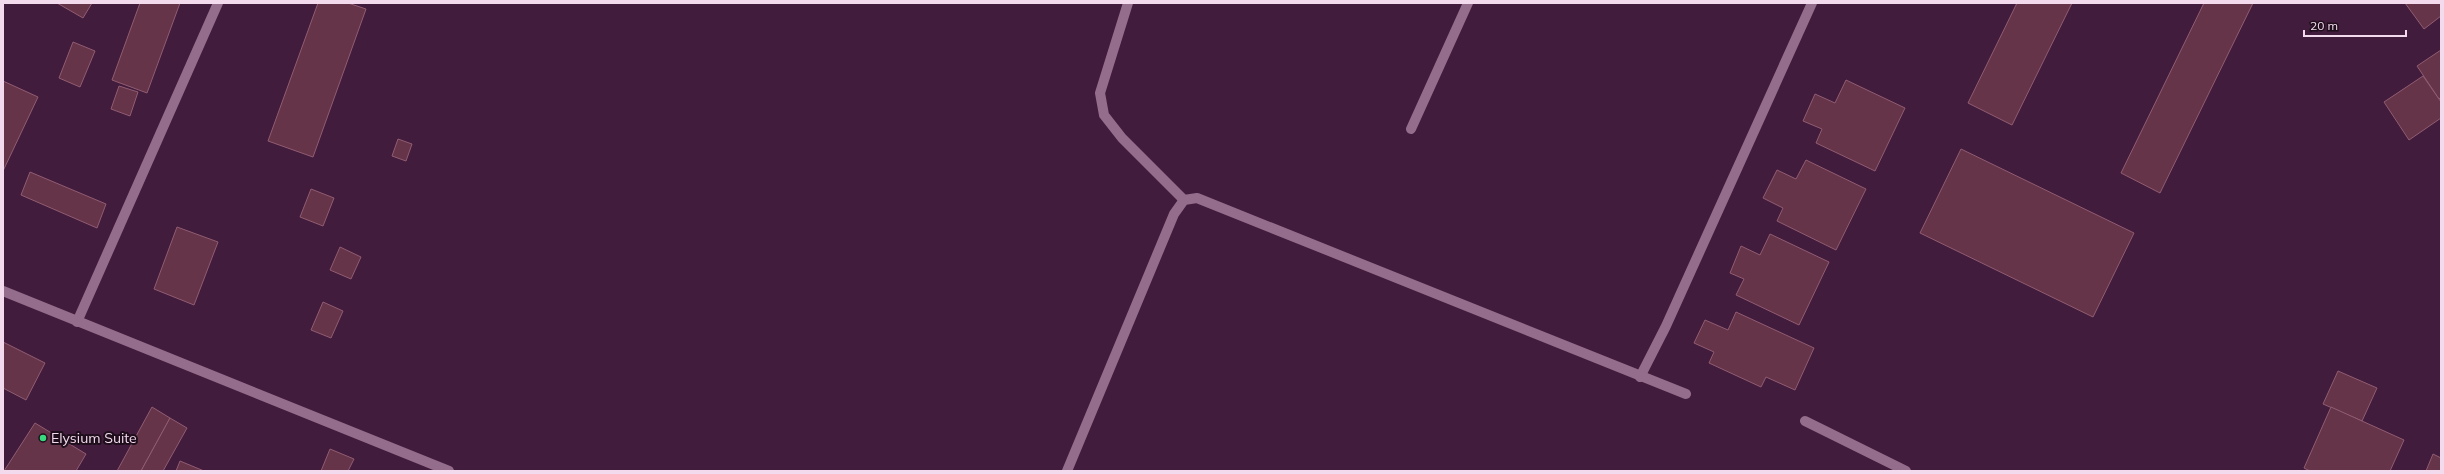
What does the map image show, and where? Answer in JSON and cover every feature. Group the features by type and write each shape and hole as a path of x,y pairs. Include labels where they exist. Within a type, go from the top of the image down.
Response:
{"street":[{"path":"77,322 218,3"},
{"path":"1128,3 1100,93 1104,115 1122,138 1184,200"},
{"path":"1412,129 1468,3"},
{"path":"1640,377 1666,326 1812,3"},
{"path":"1067,471 1174,214 1184,200 1197,198 1640,377 1686,394"},
{"path":"3,291 449,471"},
{"path":"1805,421 1906,471"}],"building":[{"path":"57,3 92,3 83,18"},
{"path":"140,3 180,3 147,93 112,80"},
{"path":"318,3 348,3 366,9 313,157 268,141"},
{"path":"2017,3 2072,3 2012,125 1968,103"},
{"path":"2204,3 2253,3 2160,193 2121,173"},
{"path":"2405,3 2441,3 2441,16 2424,29"},
{"path":"73,42 95,51 80,87 59,78"},
{"path":"2441,50 2441,97 2439,99 2417,66"},
{"path":"2423,76 2441,102 2441,118 2409,140 2384,102"},
{"path":"1846,80 1905,108 1875,171 1816,143 1822,129 1803,121 1815,94 1835,103"},
{"path":"3,81 38,97 3,171"},
{"path":"119,86 138,92 130,116 111,109"},
{"path":"398,139 412,144 406,161 392,156"},
{"path":"1961,149 2134,233 2093,317 1920,233"},
{"path":"1806,160 1866,189 1836,250 1777,221 1783,208 1763,198 1777,170 1796,179"},
{"path":"30,172 106,204 97,228 21,195"},
{"path":"311,189 334,198 323,226 300,217"},
{"path":"177,227 218,242 194,305 154,289"},
{"path":"1770,234 1829,262 1799,325 1736,295 1744,279 1730,273 1741,246 1760,255"},
{"path":"340,247 361,257 351,279 330,270"},
{"path":"323,302 343,311 331,338 311,330"},
{"path":"1736,312 1814,348 1795,390 1766,377 1761,387 1709,363 1714,352 1694,343 1705,320 1728,330"},
{"path":"3,342 45,363 26,400 3,388"},
{"path":"2338,371 2377,388 2362,421 2323,404"},
{"path":"152,407 170,418 141,471 117,471"},
{"path":"2331,407 2404,440 2390,471 2310,471 2304,468"},
{"path":"170,418 187,428 163,471 141,471"},
{"name":"Elysium Suite","path":"35,423 86,454 76,471 4,471"},
{"path":"330,449 354,459 348,471 321,471"},
{"path":"2433,454 2441,458 2441,471 2426,471"},
{"path":"180,461 204,471 176,471"}],"place":[{"name":"Elysium Suite","path":"43,438"}]}
